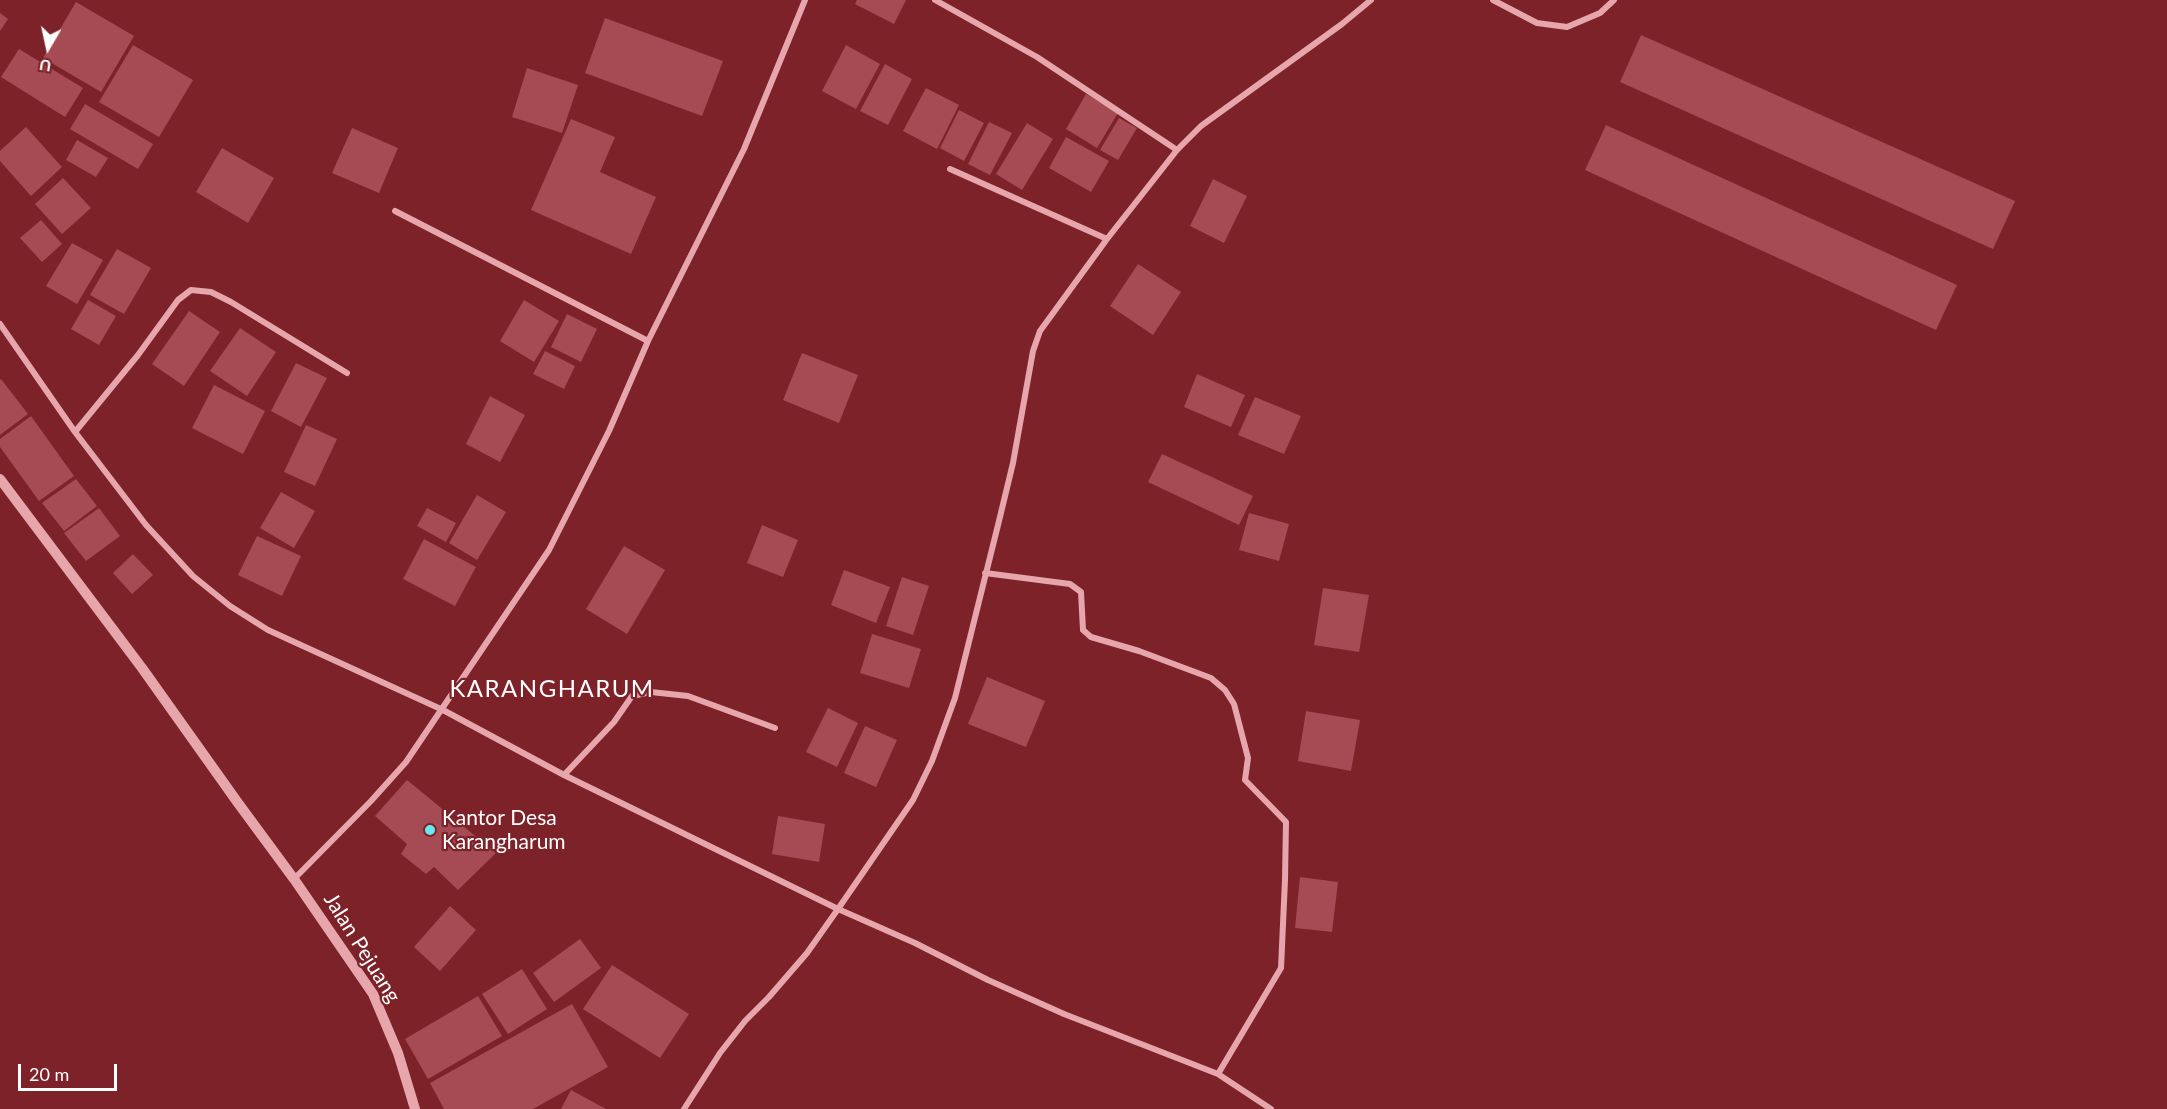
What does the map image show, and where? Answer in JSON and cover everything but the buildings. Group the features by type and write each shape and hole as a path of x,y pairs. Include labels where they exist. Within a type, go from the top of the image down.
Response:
{"street":[{"path":"294,879 406,762 549,550 609,431 648,341 744,149 805,0"},
{"path":"935,0 1037,57 1177,150"},
{"path":"684,1109 720,1053 745,1021 807,953 913,800 932,761 955,698 1013,464 1033,351 1040,331 1107,239 1177,150 1201,126 1342,24 1371,0"},
{"path":"1493,0 1537,23 1567,27 1600,13 1614,0"},
{"path":"950,169 1107,239"},
{"path":"395,211 648,341"},
{"path":"75,432 138,355 178,300 192,290 211,292 231,302 347,373"},
{"path":"0,324 75,432 146,525 193,576 231,606 268,630 443,710 564,775 838,909 1064,1014 1218,1074 1271,1109"},
{"name":"Jalan Pejuang","path":"0,479 142,668 294,879 373,994 398,1053 415,1109"},
{"path":"985,573 1070,584 1080,592 1083,630 1091,637 1139,651 1211,678 1225,690 1234,704 1248,758 1245,780 1286,822 1285,891 1281,968 1218,1074"},
{"path":"564,775 615,722 632,696 651,692 688,696 774,728"}],"place":[{"name":"Kantor Desa Karangharum","path":"430,830"}],"district":[{"name":"KARANGHARUM","path":"552,689"}]}
